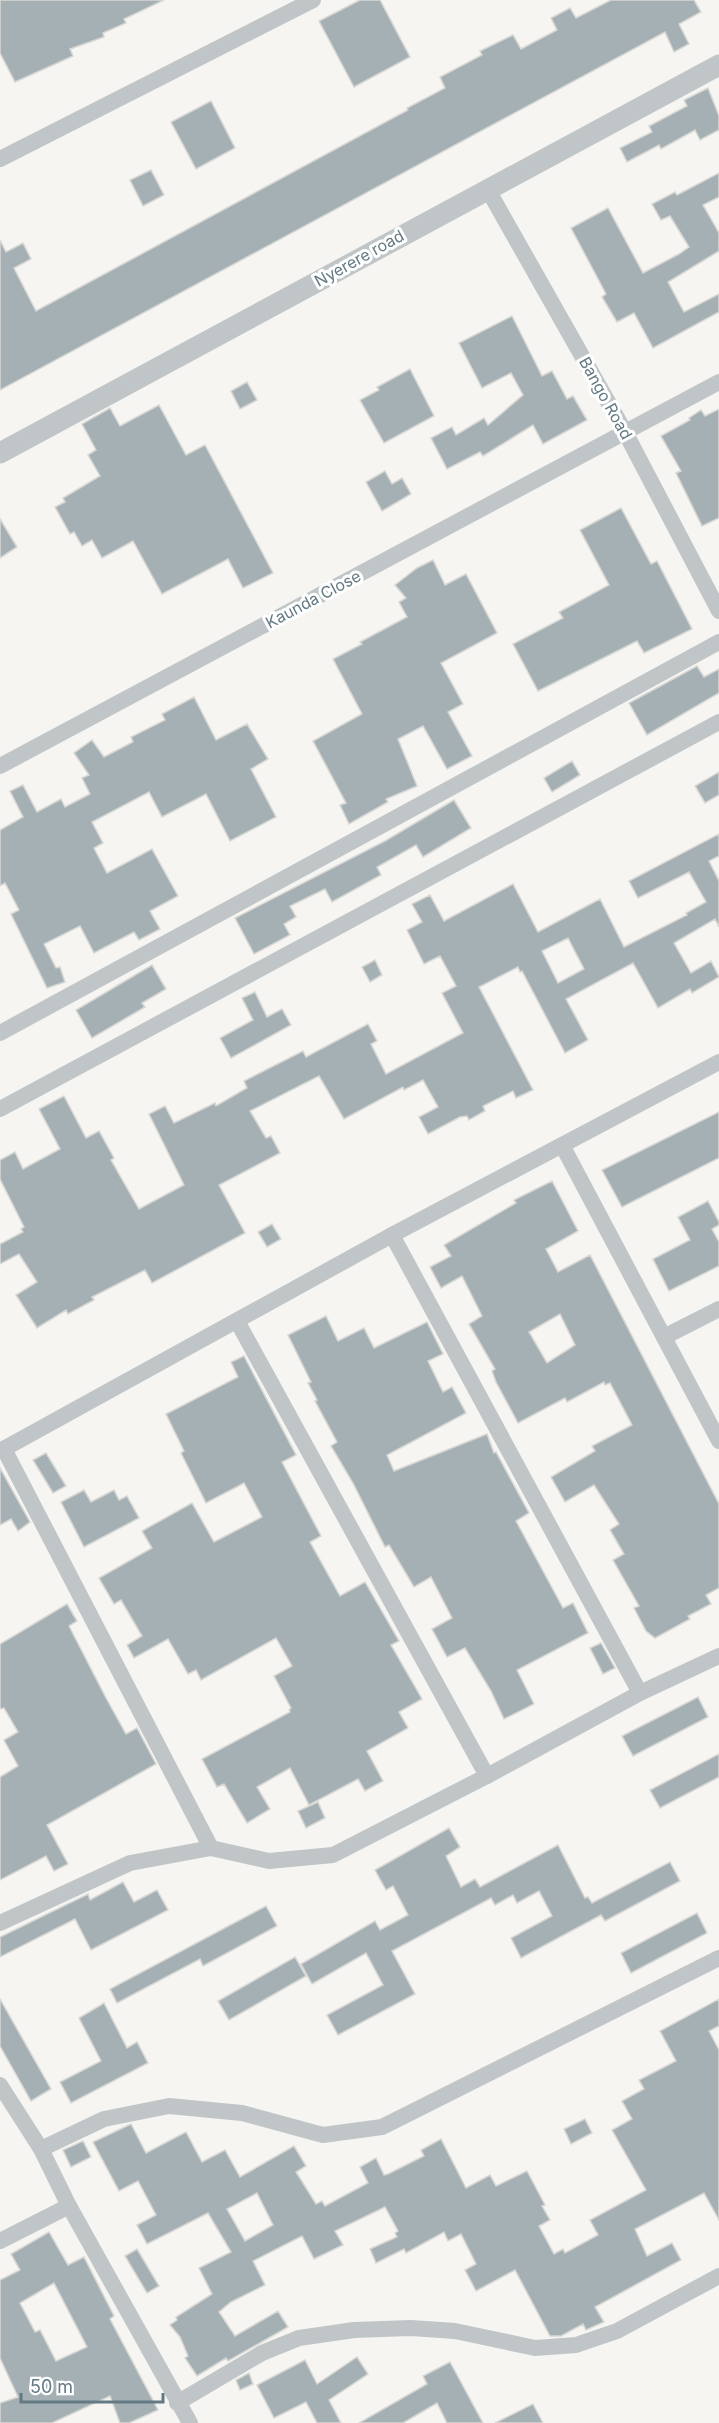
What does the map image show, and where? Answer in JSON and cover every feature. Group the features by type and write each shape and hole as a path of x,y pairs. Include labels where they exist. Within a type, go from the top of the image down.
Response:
{"street":[{"path":"0,159 313,0"},
{"name":"Nyerere road","path":"0,453 719,64"},
{"name":"Bango Road","path":"487,188 717,600"},
{"name":"Kaunda Close","path":"0,766 719,382"},
{"path":"0,1033 719,642"},
{"path":"0,1109 719,722"},
{"path":"211,1848 2,1450 392,1235 719,1062"},
{"path":"562,1145 719,1441"},
{"path":"392,1235 640,1693"},
{"path":"664,1337 719,1309"},
{"path":"237,1321 487,1776"},
{"path":"0,1923 130,1863 211,1848 269,1861 333,1855 487,1776 640,1693 719,1656"},
{"path":"41,2149 104,2119 169,2106 242,2113 323,2135 382,2127 719,1958"},
{"path":"0,2085 41,2149 69,2206 188,2423"},
{"path":"0,2241 69,2206"},
{"path":"177,2403 262,2353 299,2338 354,2331 411,2328 455,2331 535,2348 576,2345 617,2331 719,2276"}],"building":[{"path":"0,0 164,0 124,19 126,23 103,33 104,37 70,49 73,56 15,82 0,53"},
{"path":"360,0 380,0 410,57 354,87 319,21"},
{"path":"611,0 694,0 701,12 679,24 689,44 674,52 665,32 0,390 0,240 6,252 23,243 31,259 14,268 36,311 408,110 407,108 445,88 440,77 482,55 480,51 513,35 521,49 557,30 551,18 570,8 576,18"},
{"path":"708,88 719,116 719,130 700,140 695,130 661,149 659,145 627,162 620,148 652,132 649,126 687,106 684,100"},
{"path":"211,101 235,148 196,169 171,122"},
{"path":"151,170 164,195 143,206 130,180"},
{"path":"719,173 719,197 703,205 719,233 719,251 668,282 684,312 719,294 719,312 653,348 634,313 617,322 602,297 606,294 571,228 608,208 643,273 689,247 670,216 661,220 652,204 675,192 677,195"},
{"path":"512,316 542,376 552,371 567,399 573,396 587,420 543,444 533,425 483,456 480,452 447,469 431,438 452,427 456,435 484,418 488,425 523,395 511,373 482,388 459,343"},
{"path":"410,369 434,416 384,443 360,400 379,390 377,387"},
{"path":"247,382 257,400 240,409 231,391"},
{"path":"159,405 186,455 205,445 273,573 243,588 228,559 162,594 133,541 102,558 92,540 82,546 74,532 70,534 55,507 65,502 63,498 100,476 88,455 96,450 82,424 110,408 120,426"},
{"path":"719,409 719,518 702,526 676,473 681,471 661,436 690,420 689,418 701,410 705,416"},
{"path":"385,471 392,484 402,478 411,494 382,511 366,482"},
{"path":"621,508 651,564 657,561 692,629 644,653 637,641 538,691 513,644 563,618 559,612 609,585 580,530"},
{"path":"0,519 17,547 0,558"},
{"path":"433,560 445,585 466,574 497,633 441,663 463,704 448,712 472,756 447,769 423,726 398,739 417,786 386,799 388,802 349,824 340,805 346,803 313,741 362,714 333,659 407,617 399,602 406,598 395,585 417,568"},
{"path":"697,666 704,677 719,669 719,693 647,735 629,703"},
{"path":"194,697 216,740 247,724 268,759 251,769 276,817 230,841 206,794 162,817 149,792 92,822 103,843 94,848 107,873 152,849 178,896 150,911 160,929 139,940 134,932 94,953 80,926 44,944 56,968 60,967 65,982 47,988 11,914 19,910 5,883 0,886 0,830 23,817 10,791 23,785 37,812 61,799 65,807 90,794 82,778 89,775 74,753 92,740 104,757 133,742 131,737 165,720 162,714"},
{"path":"572,761 580,775 552,792 544,778"},
{"path":"719,772 719,795 705,803 695,786"},
{"path":"454,800 471,828 423,857 416,845 377,867 381,875 332,902 325,889 290,906 296,917 284,924 290,935 254,954 235,918 385,841"},
{"path":"719,834 719,856 709,861 719,881 719,927 715,919 674,943 691,973 711,961 719,977 692,993 690,989 658,1008 633,963 566,999 588,1040 565,1053 518,967 479,987 533,1090 516,1098 513,1091 483,1106 485,1111 469,1120 467,1116 460,1117 428,1134 419,1117 438,1107 423,1080 404,1090 403,1087 344,1119 319,1076 250,1111 266,1138 271,1136 280,1153 219,1185 245,1233 152,1283 145,1270 92,1297 94,1300 68,1314 66,1310 37,1328 16,1295 37,1282 19,1254 0,1264 0,1244 23,1232 21,1229 24,1227 0,1179 0,1160 15,1152 23,1169 60,1149 39,1109 64,1096 86,1138 99,1131 114,1158 111,1160 139,1209 184,1185 149,1114 165,1106 174,1123 215,1103 216,1106 247,1088 244,1081 303,1051 306,1057 368,1024 377,1041 371,1044 386,1074 463,1033 442,993 456,986 440,956 424,964 407,930 422,922 412,904 430,895 444,921 513,884 538,932 600,899 624,947 687,915 686,913 706,902 689,872 638,898 629,881","holes":["568,938 584,969 558,983 542,951"]},
{"path":"375,960 382,975 370,982 362,967"},
{"path":"152,965 166,989 142,1003 145,1007 92,1038 76,1010"},
{"path":"255,992 267,1017 282,1009 291,1025 231,1058 220,1038 253,1020 242,998"},
{"path":"719,1112 719,1158 622,1207 602,1170"},
{"path":"552,1181 578,1231 546,1249 558,1272 590,1255 719,1504 719,1588 706,1595 711,1604 688,1616 690,1619 655,1638 646,1631 634,1608 639,1606 613,1560 624,1554 610,1530 619,1524 594,1485 565,1502 551,1477 595,1451 592,1446 632,1425 610,1383 605,1385 604,1382 567,1402 565,1398 518,1423 496,1382 492,1371 495,1369 469,1324 482,1316 462,1276 441,1288 430,1267 451,1256 444,1245 516,1203 514,1200","holes":["560,1314 575,1345 547,1363 529,1332"]},
{"path":"708,1201 719,1222 719,1225 712,1229 719,1242 719,1266 669,1291 653,1259 690,1240 678,1217"},
{"path":"272,1224 281,1239 267,1247 258,1232"},
{"path":"326,1316 338,1341 364,1328 374,1348 427,1322 443,1354 428,1361 443,1392 452,1387 466,1413 387,1455 394,1471 487,1434 494,1453 496,1452 529,1513 516,1521 563,1608 573,1603 588,1633 517,1670 534,1704 504,1719 491,1691 465,1648 447,1657 432,1629 452,1618 431,1577 414,1587 389,1545 385,1547 353,1483 331,1446 337,1442 315,1401 317,1400 308,1383 311,1382 288,1335"},
{"path":"244,1356 296,1455 282,1462 321,1536 310,1542 340,1596 365,1582 399,1641 391,1645 422,1699 399,1712 408,1728 367,1751 383,1781 365,1791 358,1779 309,1805 290,1768 257,1787 270,1809 247,1823 224,1784 217,1787 202,1759 290,1712 291,1708 274,1676 292,1666 276,1638 201,1680 196,1670 188,1674 168,1639 134,1658 127,1645 142,1636 121,1600 114,1604 99,1578 152,1548 142,1531 192,1503 214,1542 262,1517 244,1483 206,1503 181,1453 184,1451 166,1414 238,1377 231,1362"},
{"path":"46,1453 66,1486 53,1493 33,1460"},
{"path":"0,1468 30,1522 18,1531 11,1519 0,1525"},
{"path":"84,1490 91,1502 114,1490 119,1500 127,1496 139,1518 84,1547 61,1502"},
{"path":"67,1604 77,1621 69,1626 126,1734 137,1728 156,1764 47,1825 68,1864 54,1871 46,1856 0,1880 0,1777 18,1766 4,1740 18,1732 4,1708 0,1709 0,1644"},
{"path":"601,1643 615,1668 603,1674 590,1648"},
{"path":"698,1697 708,1717 633,1756 622,1736"},
{"path":"719,1754 719,1777 660,1808 650,1790"},
{"path":"318,1802 325,1818 306,1828 298,1811"},
{"path":"449,1828 460,1847 446,1856 461,1887 475,1879 480,1887 558,1845 585,1898 588,1897 592,1903 670,1862 680,1881 605,1921 601,1915 521,1958 511,1938 552,1916 539,1891 517,1903 513,1895 495,1905 491,1898 392,1951 415,1994 338,2035 327,2015 383,1985 366,1953 312,1984 301,1964 375,1921 380,1930 408,1915 393,1886 386,1890 375,1870"},
{"path":"123,1882 134,1902 157,1890 168,1910 91,1950 75,1919 0,1957 0,1937 88,1894 90,1900"},
{"path":"266,1906 277,1926 203,1966 200,1959 117,2003 110,1989"},
{"path":"697,1913 707,1933 631,1973 621,1953"},
{"path":"295,1957 306,1976 229,2020 218,2001"},
{"path":"0,1999 51,2089 31,2101 0,2046"},
{"path":"719,1999 719,2026 709,2031 719,2050 719,2220 704,2193 635,2229 647,2256 672,2243 681,2260 595,2307 604,2322 586,2330 583,2324 561,2336 550,2336 515,2270 476,2291 465,2270 476,2264 461,2234 448,2241 444,2232 406,2253 404,2249 376,2263 370,2249 397,2237 395,2233 398,2231 385,2207 335,2231 343,2245 314,2259 302,2236 253,2261 265,2285 231,2302 219,2312 235,2336 278,2311 288,2327 228,2361 226,2358 197,2376 185,2358 188,2356 180,2337 170,2325 177,2320 176,2317 212,2294 199,2268 231,2252 208,2213 147,2244 137,2225 156,2215 138,2181 119,2191 93,2142 131,2124 146,2153 186,2132 202,2162 225,2150 240,2177 294,2146 306,2166 296,2172 316,2204 322,2201 325,2206 368,2183 360,2167 376,2158 384,2175 388,2174 424,2156 421,2150 441,2139 466,2188 490,2175 496,2186 527,2171 545,2205 542,2206 550,2220 539,2226 554,2254 563,2249 565,2253 598,2235 590,2220 646,2190 612,2130 632,2119 622,2101 644,2089 639,2080 676,2061 660,2031","holes":["257,2193 273,2225 245,2241 227,2209"]},
{"path":"104,2003 127,2048 137,2042 148,2063 71,2103 60,2082 101,2061 79,2018"},
{"path":"585,2119 592,2133 571,2144 564,2129"},
{"path":"83,2141 91,2157 71,2167 63,2150"},
{"path":"49,2232 68,2265 84,2257 114,2316 110,2319 158,2410 129,2423 120,2423 110,2396 52,2423 0,2423 0,2403 18,2397 0,2358 0,2280 20,2270 11,2254","holes":["54,2283 87,2347 56,2361 40,2330 35,2332 20,2303"]},
{"path":"137,2249 159,2286 147,2293 125,2256"},
{"path":"357,2357 368,2374 329,2400 341,2423 317,2423 306,2402 274,2418 257,2385 305,2360 317,2384"},
{"path":"450,2362 483,2423 447,2423 437,2403 403,2423 359,2423 427,2384 423,2376"},
{"path":"249,2373 253,2384 240,2390 236,2380"},
{"path":"533,2404 543,2423 495,2423"}]}
